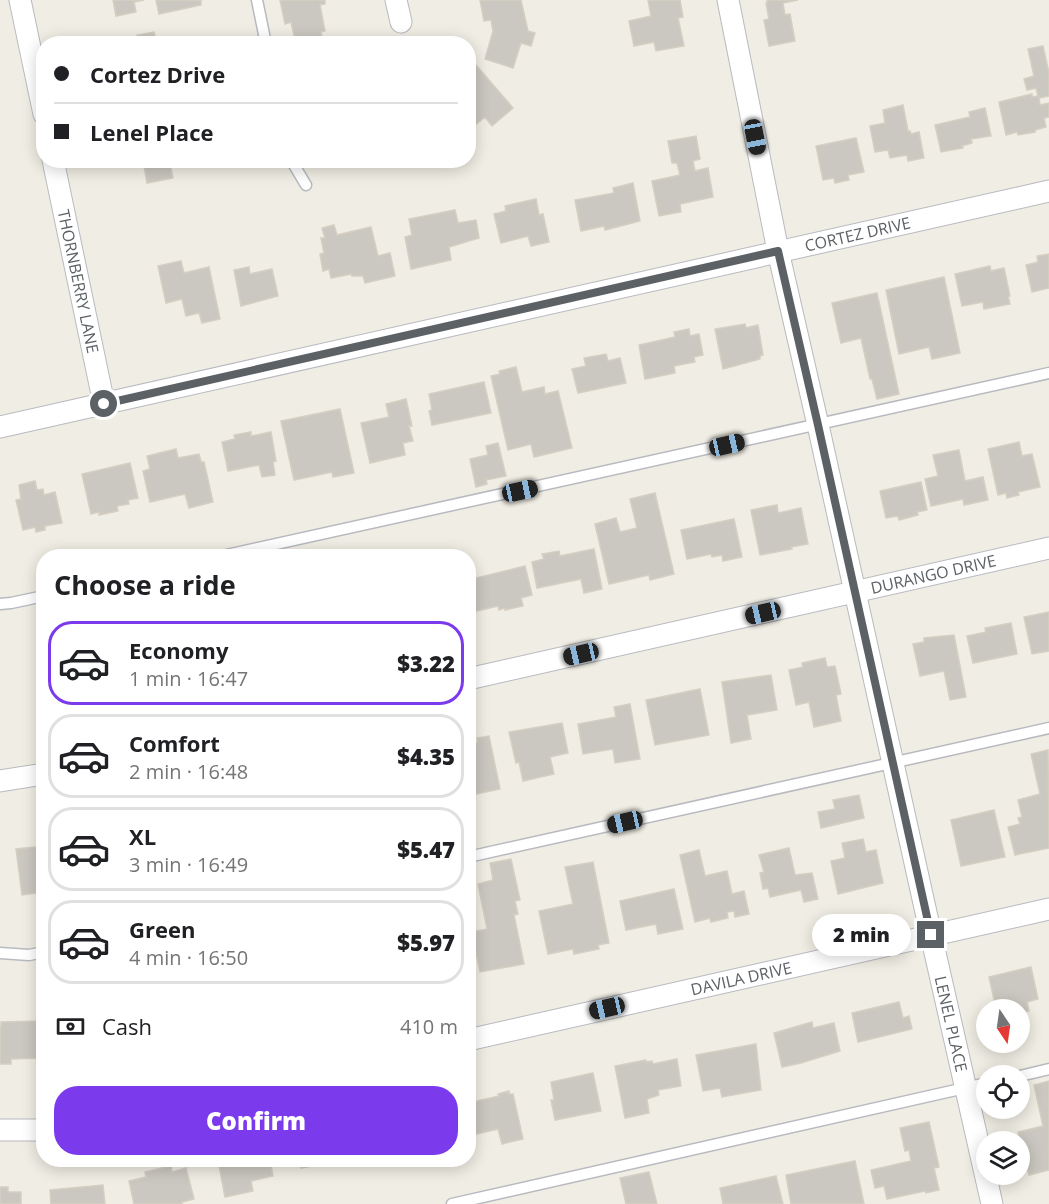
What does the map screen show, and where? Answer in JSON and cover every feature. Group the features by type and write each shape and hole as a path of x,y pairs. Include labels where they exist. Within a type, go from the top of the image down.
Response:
{"street":[{"path":"20,0 36,76"},
{"path":"396,0 401,22"},
{"name":"LENEL PLACE","path":"728,0 778,251 992,1204"},
{"name":"THORNBERRY LANE","path":"55,168 104,404"},
{"name":"CORTEZ DRIVE","path":"0,427 1049,190"},
{"name":"DURANGO DRIVE","path":"476,677 1049,548"},
{"path":"0,781 36,775"},
{"name":"DAVILA DRIVE","path":"476,1038 1049,909"},
{"path":"0,1130 36,1130"}],"lane":[{"path":"257,0 264,36"},
{"path":"295,168 306,185"},
{"path":"254,549 1049,373"},
{"path":"0,604 36,598"},
{"path":"476,855 1049,728"},
{"path":"0,953 36,954"},
{"path":"1030,1074 1049,1069"},
{"path":"452,1204 976,1086"}],"building":[{"path":"113,0 144,0 134,2 136,12 116,16"},
{"path":"156,0 201,0 201,5 159,14"},
{"path":"280,0 325,0 325,4 320,5 325,31 321,32 322,36 294,36 291,22 285,24"},
{"path":"480,0 521,0 528,31 535,33 531,46 521,43 513,68 485,59 493,31 491,20 484,21"},
{"path":"648,0 680,0 683,17 678,18 684,46 656,51 654,42 634,46 629,21 651,16"},
{"path":"767,0 798,0 783,3 785,15 790,14 795,41 769,46 764,20 769,19"},
{"path":"154,32 155,36 137,36"},
{"path":"1043,46 1049,73 1049,96 1039,98 1040,105 1049,103 1049,117 1044,118 1046,127 1035,130 1035,132 1018,135 1017,132 1006,135 999,102 1032,94 1032,97 1038,96 1036,88 1027,90 1024,79 1034,76 1028,49"},
{"path":"476,65 513,108 492,126 485,117 476,124"},
{"path":"903,105 908,131 911,134 919,132 924,158 908,161 907,155 890,158 888,150 875,152 870,126 885,123 883,110"},
{"path":"985,108 991,136 971,139 972,143 962,146 963,148 941,152 935,125 970,117 969,112"},
{"path":"696,136 700,159 693,161 695,171 708,168 713,197 680,204 681,212 659,216 652,181 680,175 677,163 672,163 668,141"},
{"path":"856,138 864,172 848,175 849,180 835,183 834,178 823,180 816,146"},
{"path":"144,168 171,168 173,178 147,183"},
{"path":"633,183 640,221 605,230 604,226 581,231 575,200 614,193 613,188"},
{"path":"536,199 539,215 543,214 549,242 531,246 528,236 501,243 494,214 506,211 505,206"},
{"path":"455,210 458,223 476,220 479,238 449,247 451,260 411,269 405,237 412,235 409,219"},
{"path":"334,225 337,235 371,227 378,256 390,253 395,276 365,283 363,276 352,276 351,274 331,278 329,269 323,271 320,254 324,253 321,238 325,238 322,228"},
{"path":"1049,254 1049,288 1032,292 1026,265 1038,262 1037,256"},
{"path":"181,261 184,273 209,267 220,319 202,323 199,313 186,316 182,299 166,303 158,266"},
{"path":"990,266 991,271 1004,268 1010,304 984,309 983,302 962,306 955,274"},
{"path":"249,267 250,274 272,269 278,296 241,306 234,270"},
{"path":"944,277 960,353 932,359 929,347 899,354 886,290"},
{"path":"877,293 899,394 877,399 861,338 841,343 832,303"},
{"path":"745,324 746,328 758,325 763,355 760,359 723,369 715,329"},
{"path":"689,329 690,336 699,334 703,355 694,357 695,362 674,366 675,373 645,379 639,345 675,337 674,332"},
{"path":"606,354 608,361 620,358 626,383 578,393 572,369 586,366 584,358"},
{"path":"516,367 522,392 544,387 545,394 558,391 572,448 534,457 531,444 508,450 491,376 500,374 499,371"},
{"path":"484,382 491,413 432,425 429,394"},
{"path":"406,399 413,441 403,443 405,455 370,463 361,423 389,417 386,404"},
{"path":"340,409 354,473 333,477 332,472 294,480 281,421"},
{"path":"251,432 251,436 271,432 276,461 273,462 275,475 262,477 259,465 228,471 222,442 235,439 234,435"},
{"path":"1019,442 1022,456 1032,454 1040,487 1018,492 1019,495 1007,498 1006,493 998,495 988,449"},
{"path":"498,443 506,476 486,480 487,484 476,487 470,459 488,455 486,446"},
{"path":"176,449 178,458 199,454 201,462 204,462 213,502 189,508 185,494 150,502 143,471 150,469 147,456"},
{"path":"959,450 965,481 983,477 988,500 964,505 963,499 931,506 925,479 938,476 933,455"},
{"path":"130,463 138,498 128,500 129,504 117,506 118,511 99,515 99,512 91,514 82,474"},
{"path":"35,481 37,490 43,489 44,495 55,492 62,523 45,526 45,530 36,532 35,527 23,530 16,500 21,499 19,485"},
{"path":"921,482 927,510 899,520 898,516 886,518 880,491"},
{"path":"655,493 674,574 650,580 649,575 609,584 595,524 616,518 620,532 637,528 630,499"},
{"path":"777,505 778,513 801,508 808,544 760,555 751,510"},
{"path":"734,519 742,557 723,561 722,555 712,557 711,554 687,559 681,530"},
{"path":"594,549 602,589 584,593 581,579 537,588 532,562 544,559 542,554 559,551 560,556"},
{"path":"525,566 532,595 521,598 523,606 499,610 498,606 476,611 476,578"},
{"path":"1049,612 1049,651 1032,654 1024,617"},
{"path":"1011,623 1017,654 973,663 967,636 986,632 985,628"},
{"path":"954,635 966,697 950,700 944,671 920,676 913,644 924,642 924,638"},
{"path":"825,658 827,667 835,666 841,694 836,695 841,721 814,727 809,702 796,705 789,670 803,667 802,663"},
{"path":"771,675 777,710 747,715 751,739 731,743 722,682"},
{"path":"700,689 709,735 655,745 646,700"},
{"path":"630,704 640,759 615,763 613,749 583,754 578,724 616,717 614,707"},
{"path":"562,723 568,753 550,757 554,774 523,781 509,732"},
{"path":"489,736 500,789 476,794 476,742 478,742 477,738"},
{"path":"1048,750 1049,848 1015,855 1008,827 1020,824 1018,818 1022,817 1018,800 1040,794 1031,754"},
{"path":"859,795 864,818 821,828 818,812 835,809 833,800"},
{"path":"994,810 1005,857 961,866 951,820"},
{"path":"863,839 866,852 876,850 883,883 838,894 831,861 845,858 842,843"},
{"path":"36,847 36,893 22,895 16,849"},
{"path":"789,848 795,875 812,873 818,899 804,902 801,890 770,897 768,888 763,889 760,873 764,872 759,855"},
{"path":"699,850 705,876 727,871 732,894 744,891 749,914 735,917 734,911 727,912 728,918 711,922 710,918 695,922 680,855"},
{"path":"511,859 520,900 515,901 518,914 514,915 524,964 480,972 476,952 476,931 487,929 478,884 493,880 490,863"},
{"path":"593,862 609,943 598,945 599,949 574,954 573,949 548,954 539,911 573,904 565,867"},
{"path":"674,889 683,929 658,934 656,924 626,930 620,901"},
{"path":"1031,967 1038,999 1030,1001 1030,999 994,999 989,977"},
{"path":"899,1002 903,1018 909,1016 912,1029 858,1042 852,1013"},
{"path":"36,1021 36,1058 11,1059 11,1064 0,1064 1,1022"},
{"path":"812,1022 813,1028 834,1023 840,1051 782,1067 774,1033"},
{"path":"756,1044 761,1090 722,1097 720,1088 703,1091 696,1055"},
{"path":"677,1059 681,1086 658,1090 659,1095 647,1099 649,1113 625,1118 615,1066 646,1060 646,1062 652,1061 653,1064"},
{"path":"593,1073 601,1111 555,1120 551,1100 554,1100 551,1082"},
{"path":"1049,1081 1049,1170 1030,1175 1030,1131 1022,1131 1043,1126 1034,1085"},
{"path":"509,1091 509,1094 513,1094 523,1139 502,1144 498,1129 476,1134 476,1101 499,1096 498,1094"},
{"path":"929,1122 939,1167 934,1168 939,1190 887,1199 884,1186 875,1188 871,1170 911,1161 909,1150 905,1151 900,1128"},
{"path":"855,1161 864,1204 791,1204 786,1175"},
{"path":"167,1167 171,1167 172,1172 186,1168 194,1199 182,1202 182,1204 134,1204 129,1181 146,1177 145,1172"},
{"path":"219,1167 271,1167 273,1176 251,1181 253,1191 225,1197"},
{"path":"649,1172 657,1204 626,1204 620,1178"},
{"path":"776,1176 783,1204 723,1204 720,1188"},
{"path":"103,1185 105,1204 51,1204 50,1190"},
{"path":"0,1187 8,1187 8,1192 21,1192 21,1204 0,1204"}],"route":[{"path":"104,404 778,251 931,935"}]}
